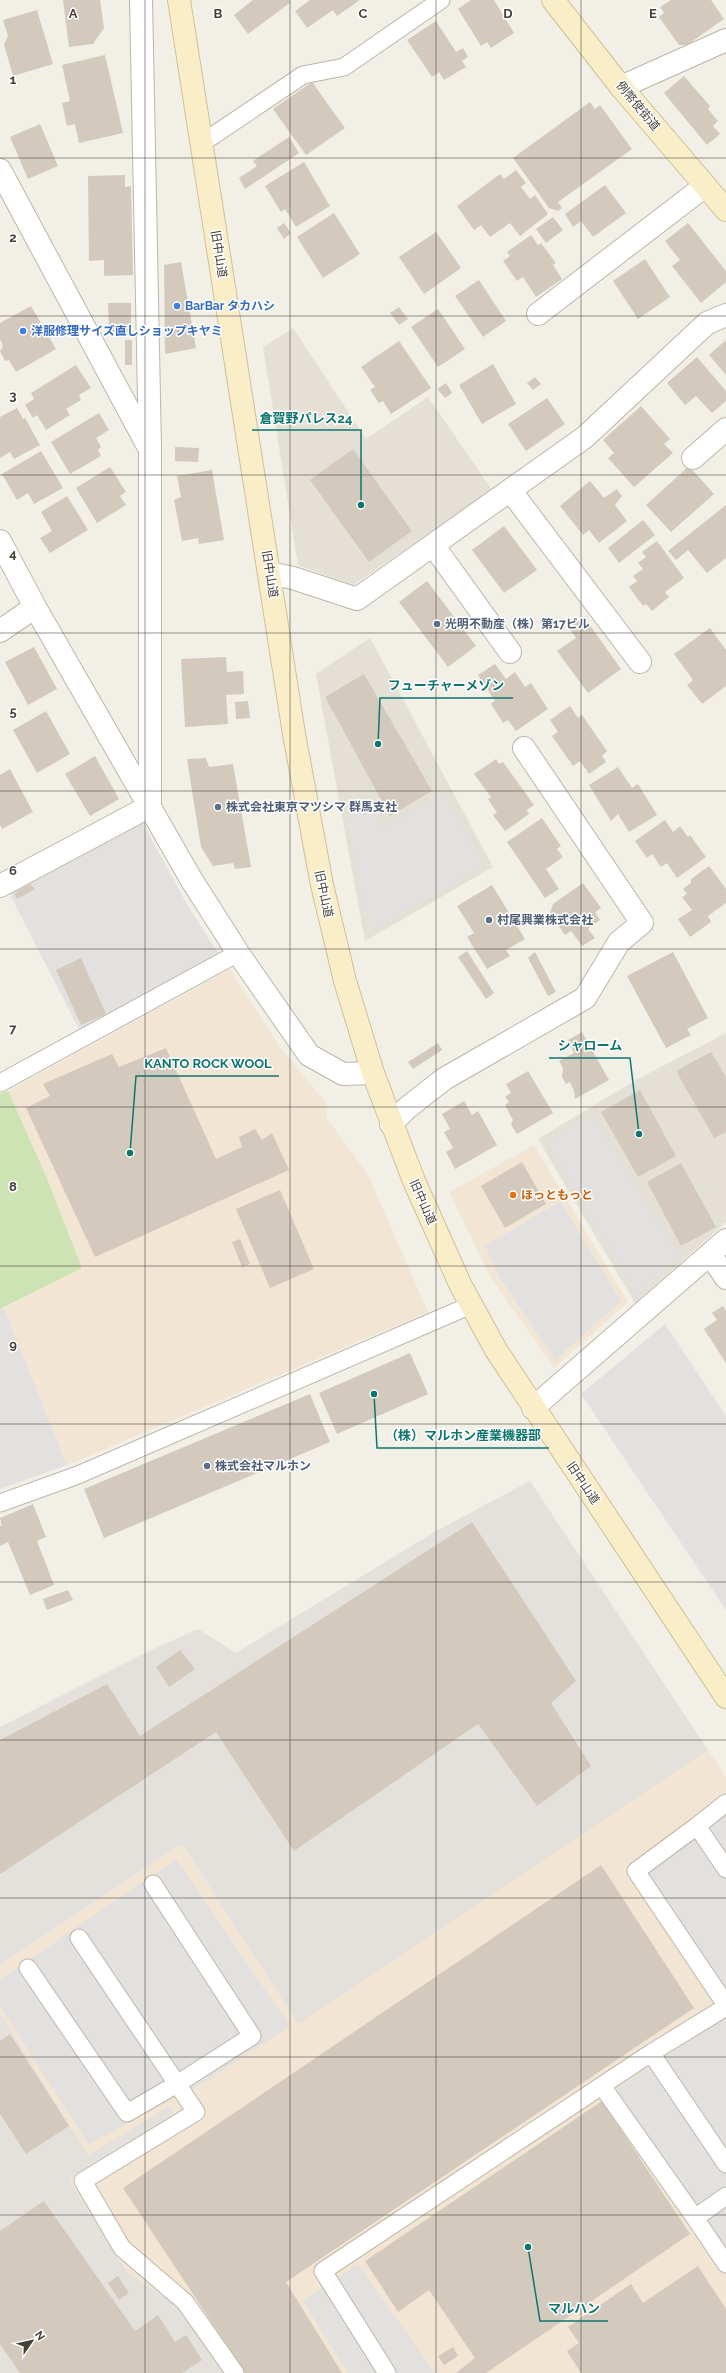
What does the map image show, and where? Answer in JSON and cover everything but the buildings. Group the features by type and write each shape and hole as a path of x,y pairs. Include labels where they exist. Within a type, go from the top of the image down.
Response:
{"main road":[{"name":"旧中山道","path":"179,0 270,573 294,734 322,885 345,981 373,1073 414,1181 471,1305 533,1408 726,1697"},
{"name":"例幣使街道","path":"552,0 621,87 726,210"}],"street":[{"path":"141,0 150,449 150,806"},
{"path":"621,87 726,40"},
{"path":"0,170 150,449"},
{"path":"538,314 705,186"},
{"path":"270,573 357,599 584,437 707,323 726,315"},
{"path":"693,458 726,429"},
{"path":"510,490 640,662"},
{"path":"0,541 35,607 191,879 238,953 309,1055 344,1074 373,1073"},
{"path":"433,545 510,652"},
{"path":"0,631 35,607"},
{"path":"392,1124 408,1108 444,1079 585,998 619,942 642,924 524,748"},
{"path":"0,886 150,806"},
{"path":"533,1408 726,1240"},
{"path":"710,1254 726,1278"}],"lane":[{"path":"202,143 303,76 344,67 442,0"},
{"path":"0,1083 238,953"},
{"path":"0,1503 78,1475 471,1305"},
{"path":"387,2373 322,2272 651,2053 726,2006 636,1871 726,1803"},
{"path":"697,1826 726,1869"},
{"path":"28,1968 127,2113 178,2084 252,2036 153,1884"},
{"path":"78,1938 196,2112 83,2181 122,2248 185,2302 235,2373"},
{"path":"651,2053 726,2164"},
{"path":"602,2086 726,2264"},
{"path":"695,2218 726,2196"}],"shaded area":[{"path":"293,328 366,439 428,397 492,490 353,585 298,565 263,347"},
{"path":"370,638 493,867 365,941 316,674"},
{"path":"445,794 484,865 369,933 346,815 365,801 383,827"},
{"path":"141,820 189,908 220,955 80,1031 8,891"},
{"path":"230,969 281,1049 328,1105 326,1117 368,1175 428,1312 67,1465 4,1308 82,1268 46,1176 8,1091"},
{"path":"726,1033 726,1222 635,1303 538,1139 636,1080"},
{"path":"593,1115 679,1256 637,1295 547,1141"},
{"path":"534,1145 628,1302 554,1368 490,1276 449,1192"},
{"path":"560,1201 621,1301 555,1360 498,1275 485,1246"},
{"path":"4,1308 67,1465 0,1489 0,1309"},
{"path":"665,1324 726,1416 726,1610 581,1394"},
{"path":"530,1481 708,1750 298,2024 182,1844 0,1965 0,1727 145,1653 198,1629 236,1653 436,1531"},
{"path":"708,1750 726,1777 726,2373 224,2373 181,2308 127,2272 69,2180 175,2117 170,2107 88,2155 0,2013 0,1965 182,1844 298,2024"},
{"path":"726,1814 726,1995 646,1874"},
{"path":"176,1859 290,2026 206,2081 89,2144 0,2007 0,1980"},
{"path":"0,2013 88,2155 170,2106 175,2116 69,2180 127,2272 181,2308 224,2373 0,2373"},
{"path":"726,2016 726,2268 615,2090"},
{"path":"358,2264 435,2373 348,2373 303,2301"}],"green space":[{"path":"8,1091 46,1176 82,1268 0,1309 0,1094"}],"place":[{"name":"BarBar タカハシ","path":"177,306"},
{"name":"洋服修理サイズ直しショップキヤミ","path":"23,331"},
{"name":"倉賀野パレス24","path":"361,505"},
{"name":"光明不動産（株）第17ビル","path":"437,624"},
{"name":"フューチャーメゾン","path":"378,744"},
{"name":"株式会社東京マツシマ 群馬支社","path":"218,807"},
{"name":"村尾興業株式会社","path":"489,920"},
{"name":"シャローム","path":"639,1134"},
{"name":"KANTO ROCK WOOL","path":"130,1153"},
{"name":"ほっともっと","path":"513,1195"},
{"name":"（株）マルホン産業機器部","path":"374,1394"},
{"name":"株式会社マルホン","path":"207,1466"},
{"name":"マルハン","path":"528,2247"}]}
